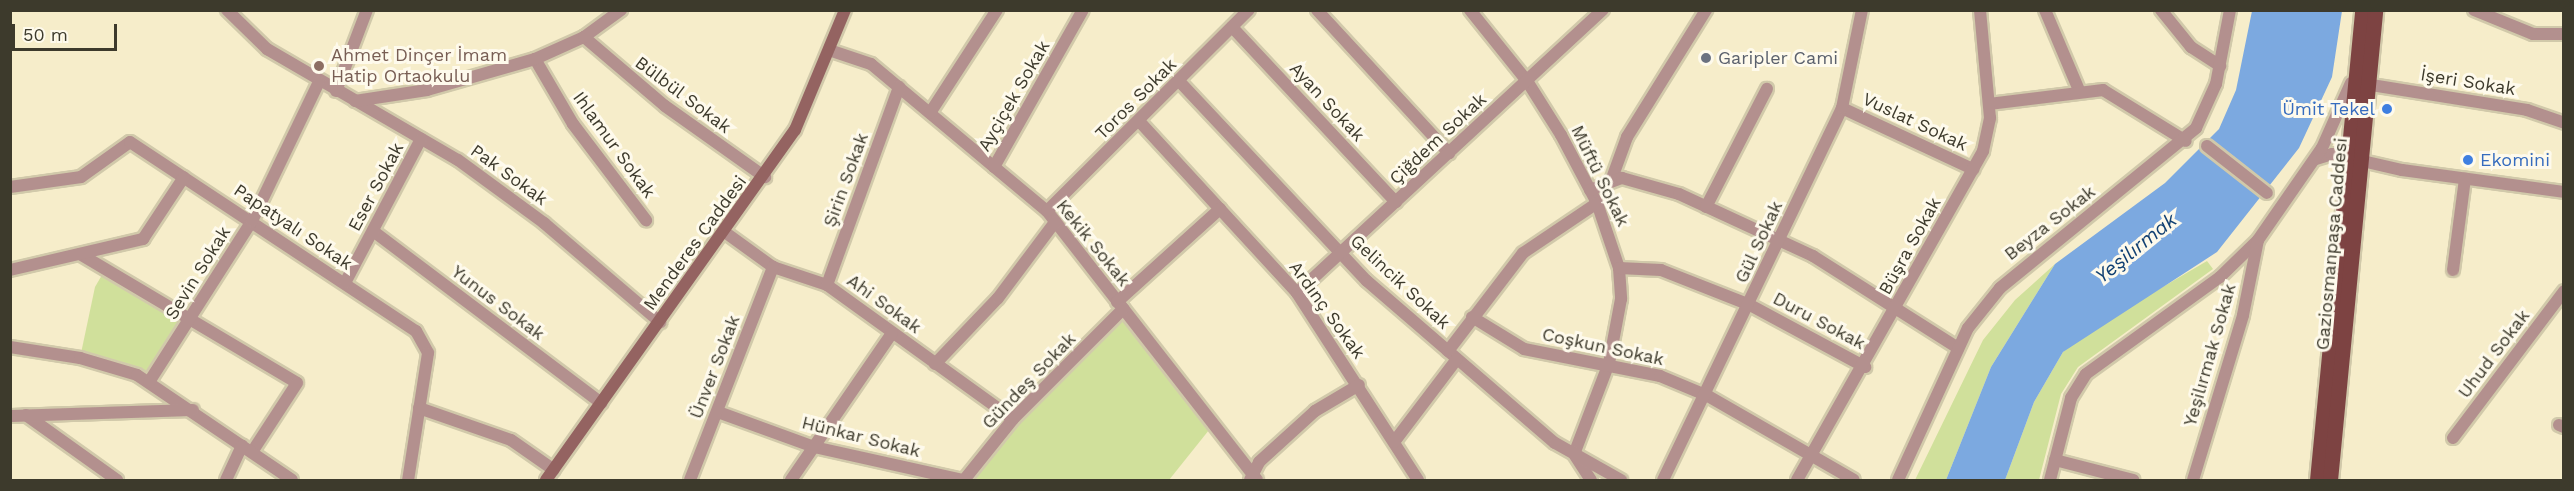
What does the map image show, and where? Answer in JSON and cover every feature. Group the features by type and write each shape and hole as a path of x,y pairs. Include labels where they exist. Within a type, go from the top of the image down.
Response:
{"main road":[{"name":"Gaziosmanpaşa Caddesi","path":"2330,480 2362,10"},
{"name":"Gaziosmanpaşa Caddesi","path":"2358,83 2375,10"},
{"name":"Gaziosmanpaşa Caddesi","path":"2317,480 2353,159"}],"street":[{"name":"Pak Sokak","path":"227,10 250,37 319,82 421,139 544,223 660,322"},
{"path":"336,91 367,10"},
{"path":"599,10 610,18"},
{"path":"355,101 427,90 535,59 584,37 621,10"},
{"name":"Menderes Caddesi","path":"552,477 601,404 726,233 795,130 832,51 844,10"},
{"path":"930,113 997,10"},
{"name":"Ayçiçek Sokak","path":"994,167 1083,10"},
{"name":"Toros Sokak","path":"1047,211 1249,10"},
{"path":"1317,10 1449,153"},
{"name":"Müftü Sokak","path":"1470,10 1527,81 1590,189 1619,268 1621,299 1609,363 1574,454"},
{"name":"Çiğdem Sokak","path":"1297,293 1603,10"},
{"path":"1611,181 1627,137 1706,10"},
{"name":"Gül Sokak","path":"1663,480 1708,396 1842,108 1862,10"},
{"name":"Büşra Sokak","path":"1797,480 1865,367 1973,169 1988,134 1989,105 1980,10"},
{"path":"2045,10 2079,90"},
{"path":"2161,10 2191,47 2220,66"},
{"name":"Beyza Sokak","path":"1898,480 1958,348 1983,308 2019,268 2186,141 2207,110 2220,66 2230,10"},
{"path":"2474,10 2533,34 2564,34"},
{"name":"Ayan Sokak","path":"1232,27 1396,202"},
{"name":"Bülbül Sokak","path":"584,37 665,106 765,177"},
{"name":"Kekik Sokak","path":"832,51 872,64 1047,211 1253,479"},
{"name":"Ihlamur Sokak","path":"535,59 573,124 646,220"},
{"name":"Gelincik Sokak","path":"1179,81 1341,253 1452,355 1574,454 1621,480"},
{"name":"Sevin Sokak","path":"149,382 252,220 319,82"},
{"path":"2050,480 2071,398 2086,374 2220,277 2258,240 2316,159 2358,83"},
{"name":"İşeri Sokak","path":"2358,83 2527,110 2564,123"},
{"name":"Şirin Sokak","path":"827,285 899,87"},
{"path":"1706,207 1767,89"},
{"path":"1989,105 2079,90 2115,94 2186,141"},
{"name":"Vuslat Sokak","path":"1842,108 1973,169"},
{"name":"Ardınç Sokak","path":"1139,121 1297,293 1359,385 1418,480"},
{"name":"Eser Sokak","path":"345,283 421,139"},
{"name":"Papatyalı Sokak","path":"10,187 81,177 130,142 252,220 345,283 424,341 428,353 408,480"},
{"path":"2207,146 2267,193"},
{"path":"2316,159 2328,154 2465,179 2564,192"},
{"path":"10,270 143,239 184,177"},
{"path":"2453,270 2465,179"},
{"path":"1590,189 1611,181 1651,183 1781,238 1898,306 1958,348"},
{"path":"1394,442 1452,355 1472,317 1523,253 1597,203"},
{"name":"Gündeş Sokak","path":"964,480 1013,419 1120,306 1220,209"},
{"path":"935,364 998,298 1056,222"},
{"name":"Yunus Sokak","path":"373,231 601,404"},
{"name":"Ahi Sokak","path":"726,233 774,267 827,285 1013,419"},
{"name":"Yeşilırmak Sokak","path":"2193,480 2243,315 2258,240"},
{"path":"80,254 192,317 297,383 226,480"},
{"name":"Ünver Sokak","path":"690,480 774,267"},
{"name":"Duru Sokak","path":"1619,268 1661,270 1750,305 1865,367"},
{"name":"Uhud Sokak","path":"2453,438 2564,291"},
{"name":"Coşkun Sokak","path":"1472,317 1524,349 1609,363 1660,376 1708,396 1854,480"},
{"path":"791,480 892,333"},
{"path":"10,347 80,358 149,382 194,410 292,480"},
{"path":"1253,479 1258,462 1315,411 1359,385"},
{"path":"419,408 511,440 552,477"},
{"path":"10,416 194,410"},
{"name":"Hünkar Sokak","path":"717,412 814,447 964,480"},
{"path":"26,416 117,480"},
{"path":"1574,454 1591,480"},
{"path":"2055,460 2133,480"}],"green space":[{"path":"2207,261 2213,269 2078,367 2061,394 2039,480 2005,480 2034,402 2063,352 2091,329"},
{"path":"2055,264 1991,367 1946,480 1915,480 1983,340 2015,300"},
{"path":"106,268 192,317 149,382 80,358 95,287"},
{"path":"1123,309 1213,425 1169,480 964,480 1013,419"}],"water":[{"name":"Yeşilırmak","path":"2252,11 2342,11 2332,77 2299,148 2217,252 2063,352 2034,402 2005,480 1946,480 1991,367 2055,264 2165,183 2219,129 2236,90"}],"place":[{"name":"Garipler Cami","path":"1706,58"},
{"name":"Ahmet Dinçer İmam Hatip Ortaokulu","path":"319,66"},
{"name":"Ümit Tekel","path":"2387,109"},
{"name":"Ekomini","path":"2468,160"}]}
